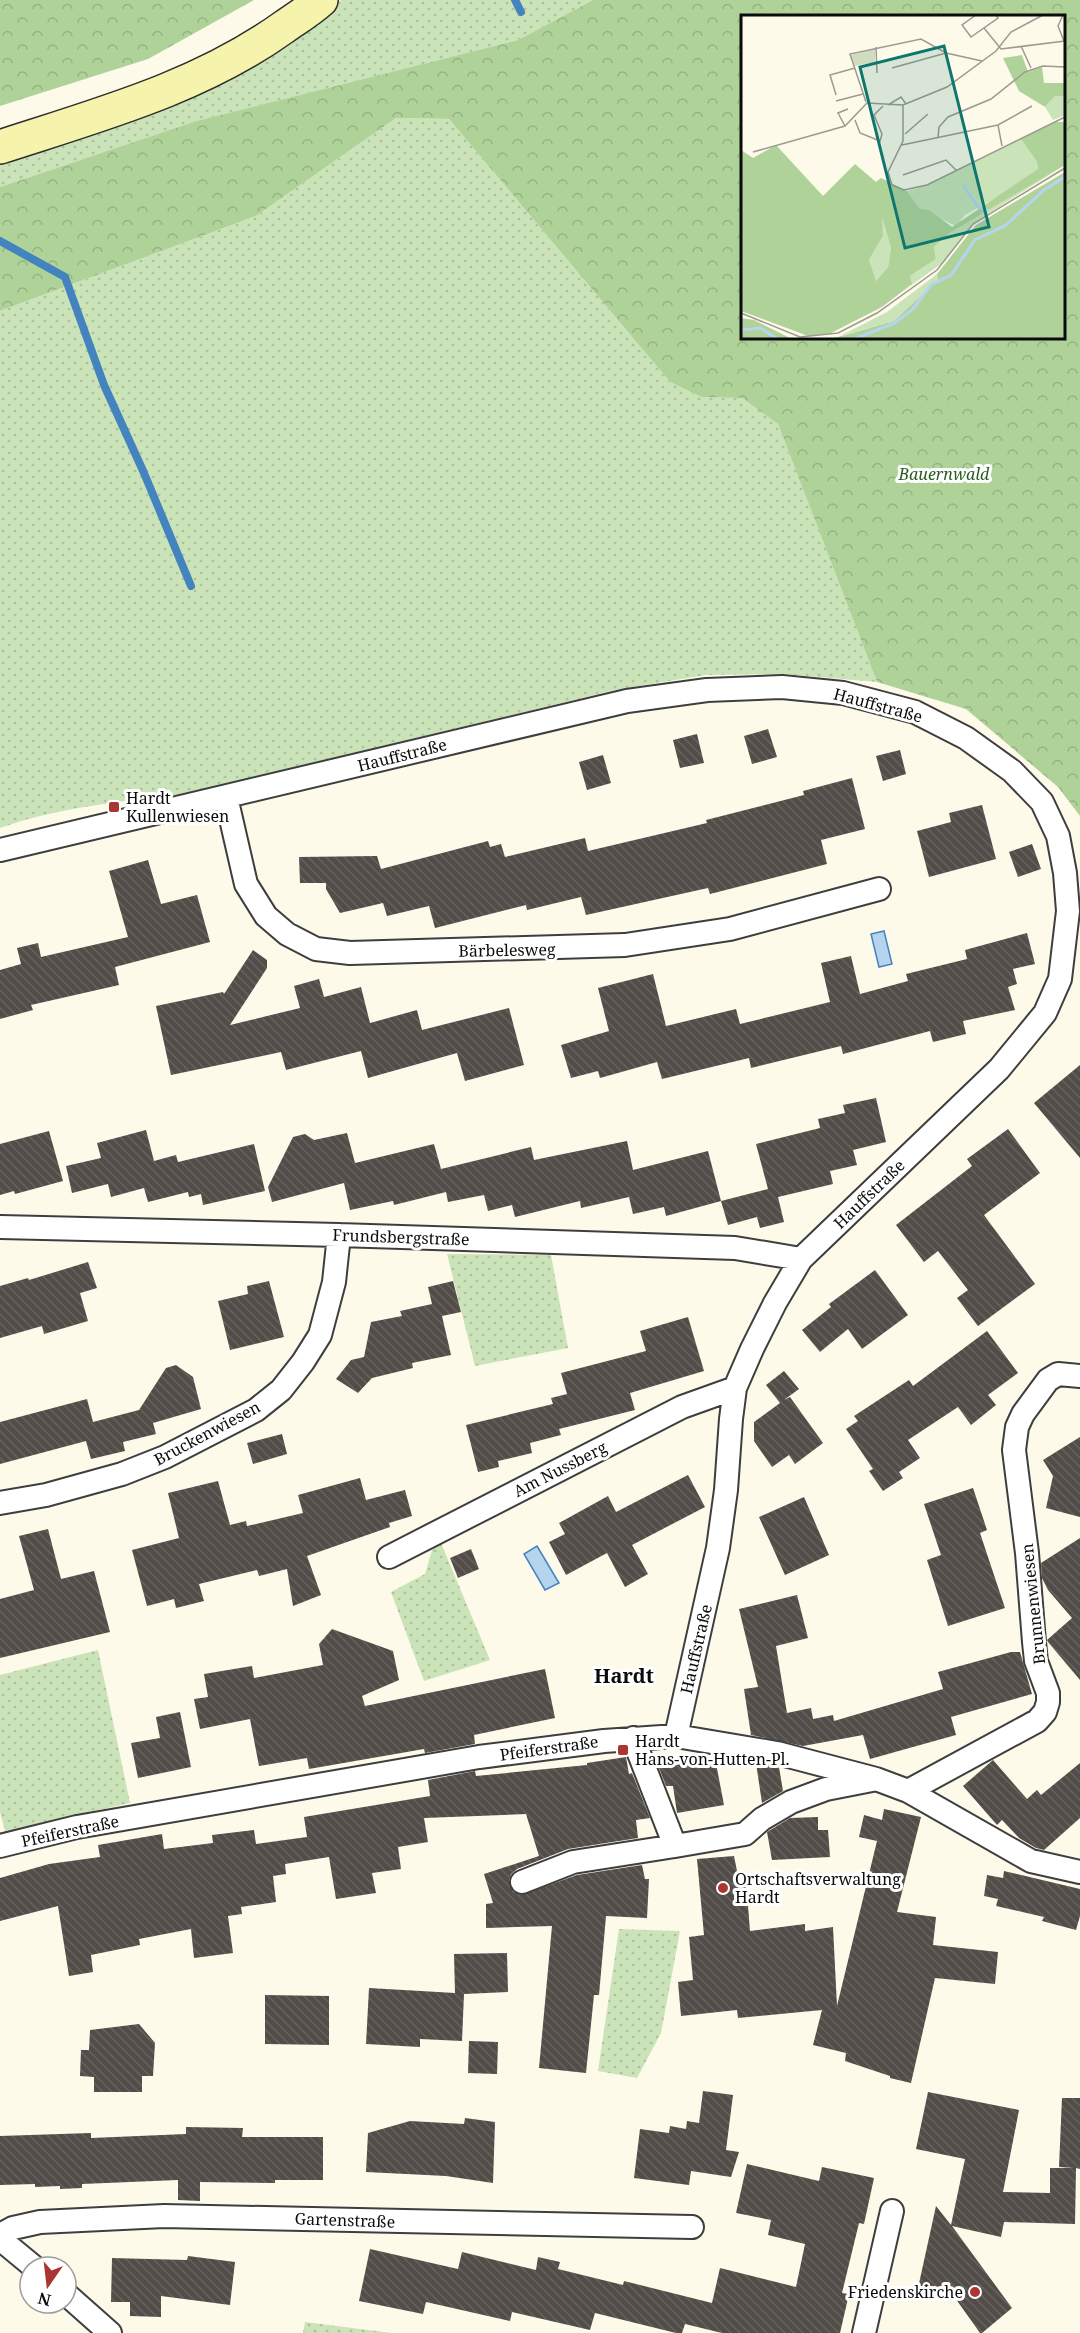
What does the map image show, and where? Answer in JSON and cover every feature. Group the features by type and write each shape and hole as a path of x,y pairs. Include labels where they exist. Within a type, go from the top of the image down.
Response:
{"main road":[{"path":"0,147 125,107 181,84 257,46 321,0"}],"street":[{"name":"Hauffstraße","path":"0,850 627,700 707,690 782,687 843,693 915,712 966,738 1012,771 1042,802 1058,836 1065,873 1068,911 1060,979 1045,1013 999,1069 801,1259 775,1303 735,1388 730,1419 726,1490 718,1548 676,1736"},
{"name":"Bärbelesweg","path":"226,797 246,884 266,916 288,934 316,949 350,953 554,949 625,945 730,929 879,889"},
{"name":"Frundsbergstraße","path":"0,1227 735,1248 801,1259"},
{"name":"Bruckenwiesen","path":"0,1503 46,1495 122,1474 165,1456 256,1410 281,1390 320,1335 334,1282 339,1235"},
{"name":"Brunnenwiesen","path":"908,1791 1036,1721 1045,1712 1048,1693 1036,1661 1028,1553 1014,1450 1015,1438 1023,1414 1047,1380 1058,1374 1080,1376"},
{"name":"Am Nussberg","path":"389,1557 682,1407 735,1388"},
{"name":"Pfeiferstraße","path":"0,1846 77,1827 479,1757 633,1738 676,1736 777,1753 876,1779 908,1791 1022,1857 1080,1872"},
{"path":"633,1738 675,1846"},
{"path":"522,1882 573,1862 745,1834 762,1819 791,1802 826,1790 876,1779"},
{"path":"864,2333 892,2211"},
{"name":"Gartenstraße","path":"0,2237 14,2228 40,2222 164,2216 692,2227"},
{"path":"0,2237 20,2255"},
{"path":"78,2305 110,2333"}],"green space":[{"path":"0,0 254,0 148,59 0,106"},
{"path":"341,0 593,0 518,40 196,121 0,187 0,162 310,27"},
{"name":"Bauernwald","path":"593,0 1080,0 1080,816 1058,787 966,709 877,682 778,424 742,398 701,397 670,382 449,119 396,118 256,216 0,311 0,187 196,121 518,40"},
{"path":"396,118 449,119 670,382 701,397 742,398 778,424 877,682 785,674 706,675 615,690 177,796 88,806 43,815 0,828 0,311 256,216"},
{"path":"447,1254 551,1255 568,1348 475,1366"},
{"path":"441,1543 490,1660 424,1681 391,1592 425,1574 433,1547"},
{"path":"98,1650 130,1803 5,1831 0,1812 0,1675"},
{"path":"619,1929 680,1931 661,2033 637,2078 598,2071"},
{"path":"305,2322 392,2333 303,2333"}],"water":[{"path":"884,931 892,964 879,967 871,934"},
{"path":"537,1546 559,1583 545,1590 524,1554"}],"building":[{"path":"768,729 777,757 752,764 744,736"},
{"path":"697,734 704,763 680,768 673,740"},
{"path":"900,750 906,774 883,781 876,756"},
{"path":"603,755 611,783 587,790 579,762"},
{"path":"852,778 865,829 821,840 827,864 710,894 708,888 586,915 581,897 527,910 526,905 435,928 429,906 387,916 383,903 340,913 326,889 326,883 300,883 299,857 377,856 381,869 488,841 490,847 501,844 505,857 585,838 588,851 707,823 706,820 804,795 803,791"},
{"path":"982,805 996,859 929,877 917,831 951,822 949,813"},
{"path":"1032,844 1041,869 1018,877 1009,852"},
{"path":"148,860 161,904 197,895 210,942 115,967 119,985 31,1005 33,1010 0,1019 0,970 21,964 17,948 38,943 41,957 128,937 109,871"},
{"path":"1027,933 1035,964 1013,969 1017,984 1008,987 1015,1010 963,1021 966,1034 933,1042 930,1031 843,1054 841,1046 751,1068 749,1058 662,1079 657,1062 600,1078 598,1071 571,1078 561,1045 609,1031 598,988 653,974 666,1026 736,1009 740,1024 830,1002 821,963 851,956 860,994 908,981 906,974 967,959 965,950"},
{"path":"253,950 267,960 267,968 230,1025 300,1008 294,986 319,979 324,997 361,987 370,1023 417,1010 422,1030 509,1008 524,1065 465,1081 457,1053 368,1078 361,1051 286,1070 281,1052 171,1075 156,1006 223,992 224,994"},
{"path":"1080,1065 1080,1158 1034,1103"},
{"path":"876,1098 886,1142 853,1150 857,1165 830,1171 833,1184 778,1197 784,1222 760,1228 757,1217 728,1225 721,1201 768,1189 756,1144 820,1128 818,1119 845,1113 843,1105"},
{"path":"1008,1129 1040,1173 984,1215 1035,1284 978,1326 957,1298 968,1290 938,1251 924,1262 896,1225 972,1166 967,1159"},
{"path":"146,1130 154,1161 176,1155 178,1162 254,1144 265,1191 203,1205 201,1194 189,1197 188,1192 148,1202 144,1188 111,1197 108,1184 72,1193 66,1166 101,1158 97,1143"},
{"path":"49,1131 63,1181 15,1194 14,1191 0,1195 0,1144"},
{"path":"347,1133 355,1163 434,1144 441,1169 531,1147 534,1160 627,1141 633,1170 708,1151 721,1201 666,1216 664,1207 633,1214 629,1197 581,1208 580,1201 515,1217 512,1205 488,1211 484,1195 448,1202 446,1192 394,1205 393,1201 350,1210 344,1183 272,1202 268,1187 293,1137 305,1134 314,1140"},
{"path":"88,1262 97,1288 80,1293 88,1321 44,1334 42,1326 0,1338 0,1286 28,1278 29,1280"},
{"path":"875,1270 908,1315 862,1349 848,1329 820,1352 802,1330 831,1307 829,1304"},
{"path":"269,1281 284,1337 230,1350 218,1301 248,1294 247,1286"},
{"path":"453,1281 461,1312 442,1316 451,1355 412,1363 413,1368 372,1378 358,1393 336,1379 351,1360 364,1357 371,1322 402,1316 400,1311 432,1304 428,1287"},
{"path":"688,1317 704,1371 630,1393 635,1410 559,1429 561,1435 530,1443 532,1453 498,1461 499,1467 478,1472 466,1425 553,1404 551,1398 567,1394 561,1373 646,1351 640,1331"},
{"path":"987,1331 1018,1373 988,1395 996,1405 971,1425 958,1407 908,1440 920,1458 899,1472 903,1478 883,1491 869,1471 873,1469 846,1429 858,1421 854,1416 909,1380 913,1386"},
{"path":"176,1365 193,1377 201,1409 153,1423 156,1434 123,1442 125,1451 91,1459 86,1441 0,1464 0,1422 87,1399 93,1422 139,1410 166,1368"},
{"path":"784,1371 799,1389 784,1400 790,1397 823,1443 795,1464 789,1455 772,1467 754,1441 754,1422 780,1403 766,1385"},
{"path":"282,1434 287,1454 253,1464 247,1443"},
{"path":"1080,1437 1080,1517 1046,1508 1053,1476 1043,1460"},
{"path":"688,1475 705,1507 632,1545 648,1574 625,1587 607,1553 566,1575 549,1542 565,1534 559,1523 608,1496 616,1512"},
{"path":"360,1478 366,1500 405,1490 412,1516 389,1523 390,1527 307,1556 321,1595 293,1606 287,1569 259,1576 257,1570 199,1584 204,1601 176,1608 174,1599 147,1606 132,1550 179,1538 168,1493 218,1481 230,1525 246,1521 247,1526 303,1513 298,1495"},
{"path":"973,1488 987,1530 980,1533 1005,1608 948,1626 927,1560 941,1555 924,1504"},
{"path":"804,1497 829,1555 785,1575 759,1517"},
{"path":"48,1529 61,1579 94,1571 110,1632 0,1658 0,1599 34,1590 19,1536"},
{"path":"1080,1538 1080,1680 1047,1640 1072,1618 1048,1590 1042,1578 1041,1563"},
{"path":"471,1549 479,1569 458,1578 450,1558"},
{"path":"797,1595 808,1638 776,1646 787,1713 811,1708 813,1719 833,1715 834,1721 943,1689 938,1672 1011,1652 1020,1652 1032,1694 951,1717 956,1735 870,1759 863,1735 803,1746 751,1735 744,1689 758,1687 739,1609"},
{"path":"332,1629 393,1651 399,1680 362,1696 365,1706 545,1669 555,1718 474,1735 475,1744 425,1753 424,1749 309,1769 307,1758 259,1766 250,1719 200,1729 194,1699 208,1697 204,1674 252,1666 254,1678 323,1665 319,1644"},
{"path":"180,1712 191,1767 138,1778 131,1743 160,1738 156,1717"},
{"path":"626,1757 629,1774 632,1773 650,1818 636,1820 638,1838 568,1849 517,1869 511,1874 509,1881 513,1892 521,1895 577,1875 642,1865 645,1879 649,1879 647,1918 606,1916 599,1995 594,1995 586,2073 539,2068 552,1926 486,1928 486,1904 493,1903 484,1874 539,1856 526,1814 424,1818 428,1842 398,1847 401,1869 372,1873 376,1893 336,1899 329,1857 285,1864 286,1874 273,1876 276,1902 241,1907 242,1914 228,1916 233,1953 194,1958 191,1929 139,1939 140,1945 91,1955 93,1972 69,1976 58,1906 0,1921 0,1878 49,1864 100,1857 98,1845 162,1834 164,1849 213,1843 212,1835 254,1830 256,1844 307,1837 304,1817 430,1796 428,1780 475,1771 476,1776 587,1765 587,1763"},
{"path":"715,1758 724,1805 677,1813 673,1786 666,1786 659,1768"},
{"path":"993,1760 1027,1799 1037,1790 1041,1795 1080,1763 1080,1818 1044,1850 1019,1838 1002,1820 997,1825 963,1786"},
{"path":"756,1763 779,1767 783,1791 762,1803"},
{"path":"884,1809 921,1817 897,1912 936,1917 933,1945 998,1952 995,1984 935,1978 911,2083 890,2078 890,2076 845,2061 846,2053 813,2045 822,2010 738,2018 737,2010 681,2016 678,1982 693,1980 689,1937 704,1935 697,1859 734,1856 739,1881 746,1880 750,1931 805,1924 805,1931 833,1927 837,2006 877,1841 859,1837 864,1815 882,1820"},
{"path":"818,1817 818,1830 828,1830 830,1857 772,1860 767,1832 790,1818"},
{"path":"1004,1871 1080,1889 1080,1916 1076,1930 1042,1921 1044,1917 996,1906 998,1899 984,1896 987,1875 1003,1878"},
{"path":"507,1953 508,1992 464,1994 462,2041 420,2039 420,2047 366,2044 369,1988 455,1993 454,1954"},
{"path":"265,1995 329,1996 329,2045 265,2044"},
{"path":"139,2024 155,2043 153,2076 142,2076 142,2092 94,2092 94,2077 80,2076 81,2050 89,2050 90,2030"},
{"path":"469,2041 498,2042 497,2074 468,2073"},
{"path":"703,2091 733,2095 726,2150 739,2152 731,2177 691,2171 689,2185 634,2178 640,2129 669,2133 670,2126 686,2129 687,2121 699,2123"},
{"path":"928,2092 1019,2110 1003,2192 1050,2193 1050,2168 1074,2168 1059,2167 1062,2098 1080,2098 1080,2169 1076,2168 1075,2224 1004,2222 1001,2237 952,2226 1012,2308 982,2333 953,2295 918,2288 936,2206 951,2225 965,2159 916,2149"},
{"path":"465,2118 495,2122 493,2183 446,2176 366,2172 368,2133 410,2121 464,2124"},
{"path":"186,2127 243,2128 242,2137 323,2137 323,2180 275,2180 275,2183 200,2182 200,2201 178,2200 178,2180 82,2184 82,2188 60,2189 60,2186 35,2187 35,2184 0,2185 0,2136 91,2133 91,2138 186,2134"},
{"path":"747,2164 819,2181 822,2167 874,2178 864,2224 859,2223 842,2293 849,2294 840,2333 722,2333 685,2324 682,2333 676,2333 595,2313 590,2330 512,2312 510,2321 426,2302 423,2314 359,2301 370,2249 458,2269 462,2252 536,2270 538,2257 560,2262 558,2269 623,2285 624,2281 712,2303 720,2268 796,2287 805,2244 768,2235 771,2220 736,2213"},
{"path":"188,2256 235,2262 230,2305 161,2296 161,2317 130,2316 130,2302 111,2302 112,2258 187,2260"}],"waterway":[{"path":"515,0 521,12"},
{"path":"0,241 65,277 104,385 191,586"}],"place":[{"name":"Hardt Kullenwiesen","path":"114,807"},
{"name":"Hardt Hans-von-Hutten-Pl.","path":"623,1750"},
{"name":"Ortschaftsverwaltung Hardt","path":"723,1888"},
{"name":"Friedenskirche","path":"975,2292"}],"district":[{"name":"Hardt","path":"624,1675"}]}
